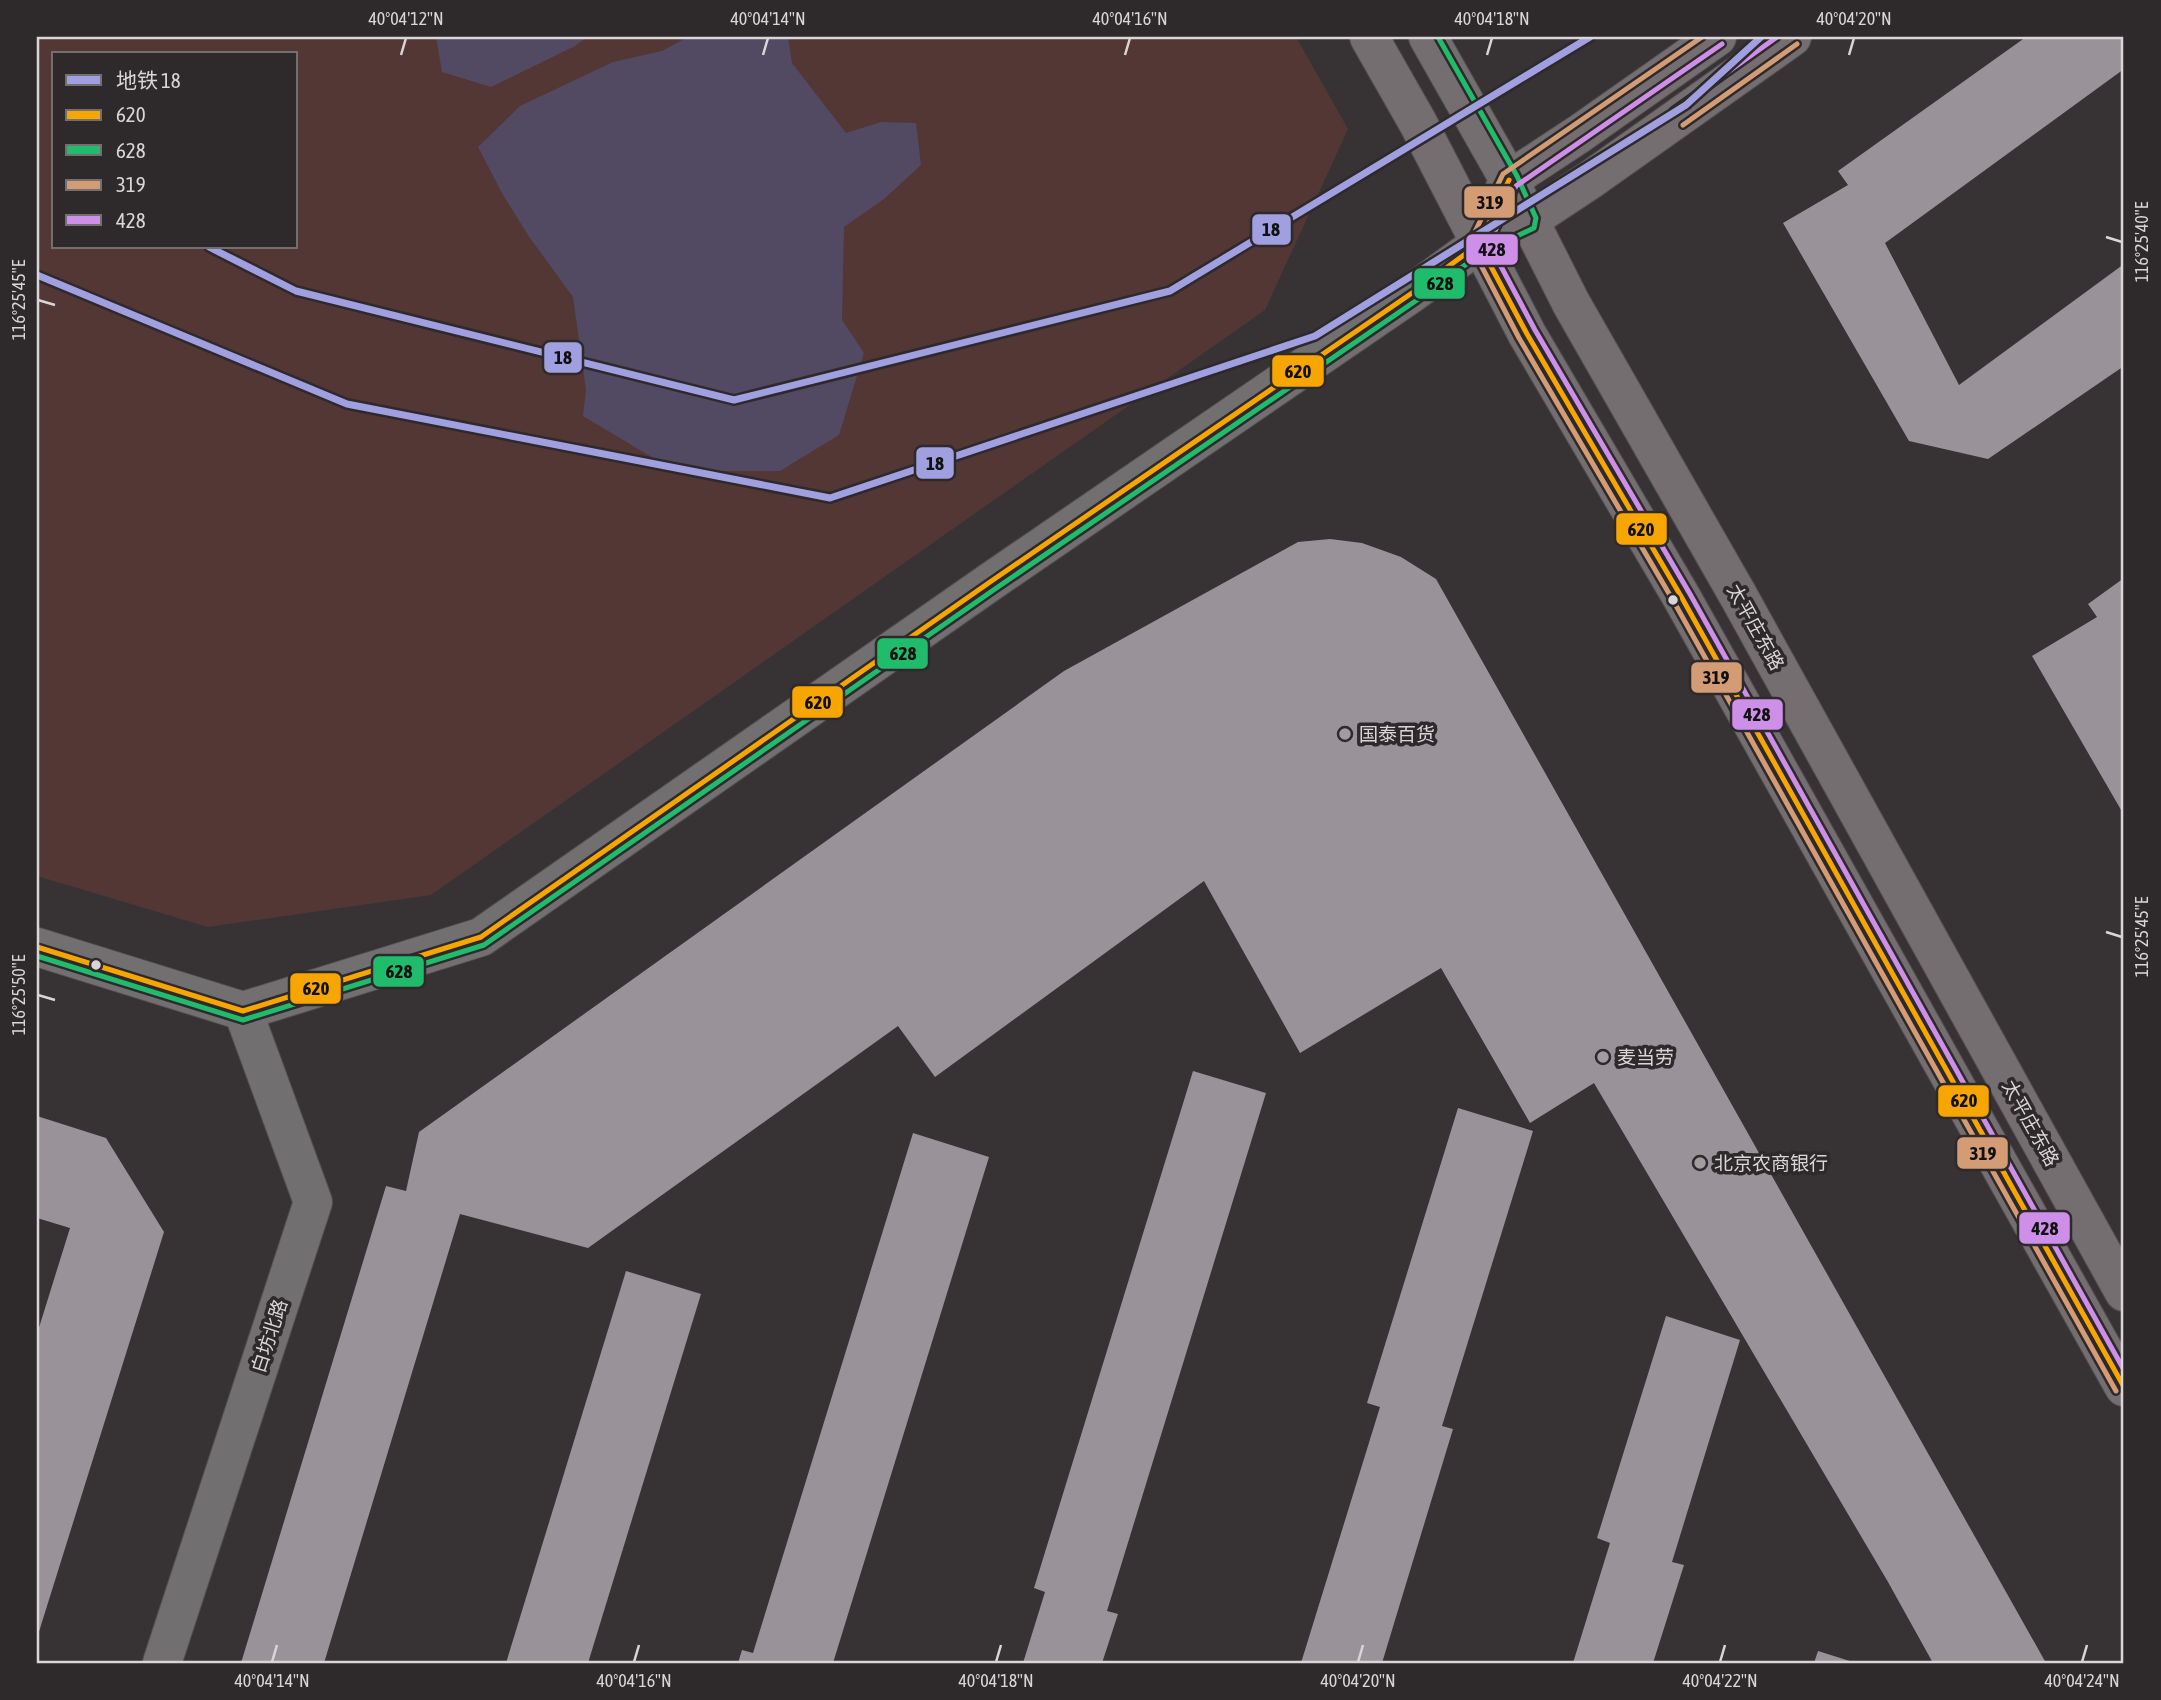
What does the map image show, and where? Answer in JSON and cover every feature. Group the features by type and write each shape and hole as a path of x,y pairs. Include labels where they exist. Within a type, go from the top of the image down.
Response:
{"main road":[{"path":"1369,37 1418,123 1527,334 1682,598 2124,1387"},
{"name":"太平庄东路","path":"1428,37 1509,180 1571,303 1739,597 2124,1292"},
{"path":"1479,244 1509,180 1717,37"},
{"path":"1479,244 1528,221 1792,37"}],"street":[{"path":"37,947 243,1010 481,937 1479,244"},
{"name":"白坊北路","path":"162,1663 313,1202 243,1010"}],"shaded area":[{"path":"37,37 1296,37 1348,129 1265,310 431,895 208,927 37,876"},
{"path":"436,37 587,37 575,46 491,87 442,72"},
{"path":"688,37 788,37 792,63 846,133 881,122 916,123 921,165 884,199 844,227 842,320 864,353 839,435 780,471 675,471 583,416 586,390 573,297 530,238 503,195 478,147 520,106 613,62 662,51"}],"building":[{"path":"2026,37 2124,37 2124,69 1885,243 1959,385 2124,264 2124,366 1988,459 1909,441 1783,223 1848,185 1838,171"},
{"path":"1330,539 1362,543 1401,557 1436,579 2046,1663 1933,1663 1594,1083 1530,1123 1441,968 1300,1053 1204,881 935,1077 898,1026 588,1248 460,1214 324,1663 241,1663 386,1186 406,1191 419,1132 1064,671 1298,542"},
{"path":"2124,578 2124,815 2032,656 2097,617 2088,604"},
{"path":"1193,1071 1266,1093 1107,1611 1118,1614 1102,1663 1023,1663 1045,1592 1034,1588"},
{"path":"1458,1108 1533,1131 1442,1426 1453,1429 1382,1663 1301,1663 1380,1407 1367,1403"},
{"path":"37,1116 106,1138 164,1232 37,1638 37,1334 70,1228 37,1218"},
{"path":"913,1133 989,1157 833,1663 738,1663 742,1650 753,1653"},
{"path":"626,1271 701,1294 588,1663 506,1663"},
{"path":"1666,1316 1740,1340 1672,1562 1684,1565 1653,1663 1573,1663 1610,1543 1597,1538"},
{"path":"1818,1651 1856,1663 1814,1663"}],"metro line":[{"name":"18","path":"211,248 296,291 734,400 1170,291 1590,37"},
{"name":"18","path":"37,275 347,404 830,498 1315,336 1686,105 1761,37"}],"transit line":[{"name":"628","path":"37,956 243,1020 484,945 1483,252 1534,228 1536,218 1517,176 1438,37"},
{"name":"319","path":"1702,37 1503,174 1471,240 1471,246 1519,338 1674,602 2116,1391"},
{"name":"428","path":"1673,111 1777,37"},
{"name":"428","path":"1722,44 1516,186 1489,244 1535,330 1690,594 2124,1370"},
{"name":"319","path":"1683,125 1797,44"},
{"name":"620","path":"37,947 243,1011 481,937 1479,244 1509,180"},
{"name":"620","path":"1479,244 1527,334 1682,598 2124,1387"}],"place":[{"name":"国泰百货","path":"1345,734"},
{"name":"麦当劳","path":"1603,1057"},
{"name":"北京农商银行","path":"1700,1163"}]}
